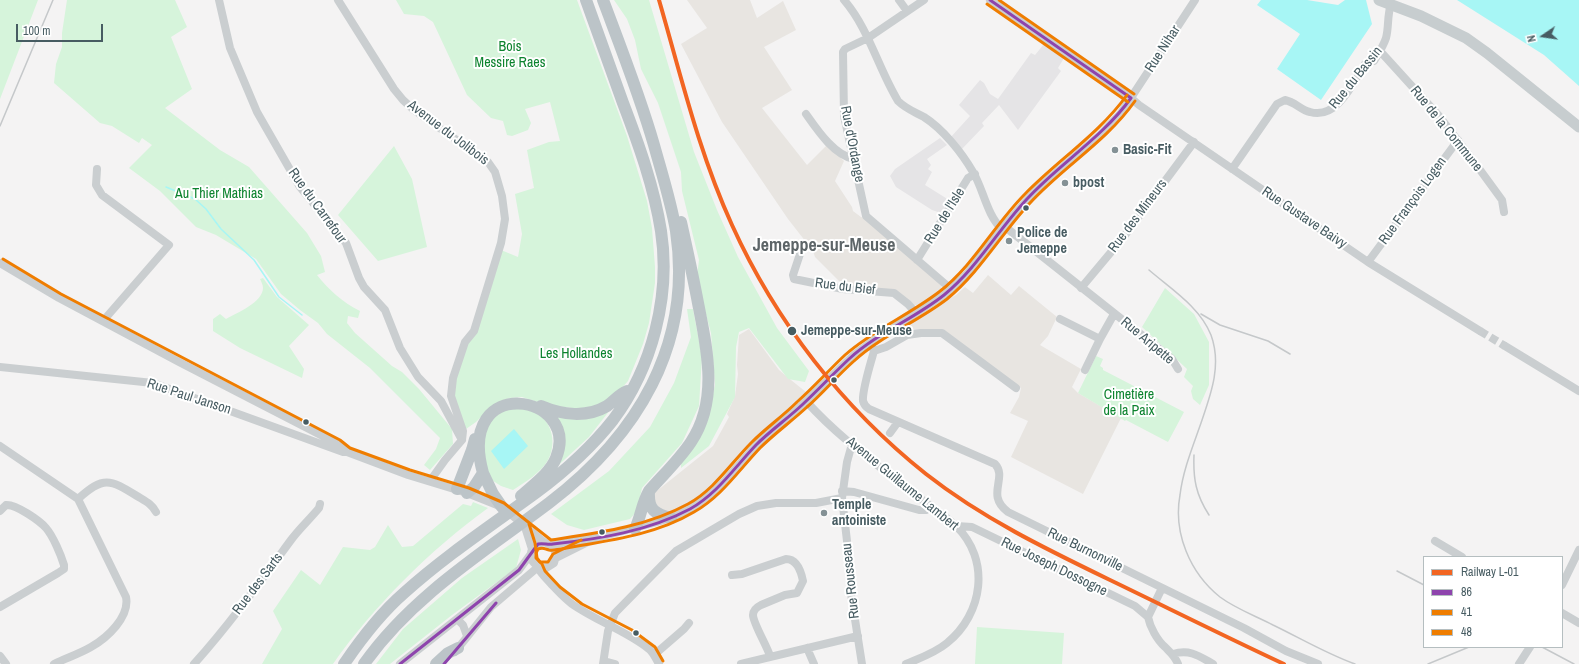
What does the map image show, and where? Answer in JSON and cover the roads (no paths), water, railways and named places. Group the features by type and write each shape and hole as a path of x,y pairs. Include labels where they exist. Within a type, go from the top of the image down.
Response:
{"highway":[{"path":"344,664 357,645 402,594 483,532 507,508 546,480 572,464 595,441 614,419 632,389 651,347 658,317 663,280 661,233 656,207 641,150 586,0"},
{"path":"364,664 393,628 418,603 449,577 564,492 606,453 629,424 647,396 667,349 674,319 678,280 676,232 666,187 647,119 603,0"},
{"path":"635,528 641,517 644,500 649,491 691,442 704,414 709,391 707,346 677,204 656,133 647,119"},
{"path":"462,491 478,425 485,415 494,407 507,401 521,400 535,403 555,412 565,414 591,413 605,407 622,393 632,389"},
{"path":"503,512 483,473 478,449 482,426 487,417 496,410 508,404 522,403 545,413 555,422 559,446 556,458 546,480"},
{"path":"462,491 477,483 483,473"},
{"path":"649,491 648,501 652,509 658,514 671,518"},
{"path":"436,664 448,653 458,648"}],"main road":[{"path":"1379,0 1421,16 1466,38 1579,126"}],"street":[{"name":"Rue du Carrefour","path":"219,0 230,48 257,112 300,187 346,243 363,284 385,310 400,348 418,377 441,401 462,440"},
{"name":"Avenue du Jolibois","path":"338,0 394,89 403,100 414,110 488,162 493,168 499,183 505,215 502,238 474,331 465,342 453,374 451,388 452,401 463,431 462,440"},
{"name":"Rue Aripette","path":"844,0 853,11 868,38 898,101 905,108 924,117 934,125 957,149 975,174 994,220 1172,359 1178,369"},
{"path":"899,0 907,11"},
{"name":"Rue d'Ordange","path":"918,260 866,216 844,116 842,56 845,49 868,38 924,0"},
{"name":"Rue Gustave Baivy","path":"990,0 1139,105 1368,262 1480,331"},
{"name":"Rue Nihar","path":"596,538 671,518 690,509 711,494 725,481 753,448 806,401 854,355 951,289 976,263 1003,228 1038,188 1100,135 1120,113 1195,0"},
{"name":"Rue du Bassin","path":"1232,168 1277,104 1285,100 1292,102 1311,113 1328,112 1337,106 1367,63 1369,61 1374,61 1380,51 1386,37 1391,4"},
{"name":"Rue de la Commune","path":"1380,51 1439,116 1458,140 1502,200 1504,212"},
{"path":"806,114 822,137 847,158 854,160"},
{"name":"Rue François Logen","path":"1368,262 1458,140"},
{"name":"Rue des Mineurs","path":"1081,288 1122,239 1194,142"},
{"path":"97,169 96,185 102,195 169,245 103,321"},
{"name":"Rue de l'Isle","path":"918,260 968,178 975,174"},
{"name":"Rue du Bief","path":"800,254 792,275 794,279 843,289 894,293 908,304 916,313"},
{"path":"918,260 951,289"},
{"path":"0,263 53,295 338,444 347,452 408,475 462,491 503,512 554,548 556,558"},
{"name":"Rue Aripette","path":"1085,370 1114,314"},
{"name":"Rue Aripette","path":"1060,319 1100,339"},
{"path":"870,343 874,351 913,334 942,333 1016,388"},
{"path":"1505,346 1579,391"},
{"name":"Rue Burnonville","path":"874,351 864,402 869,409 995,464 1000,475 996,490 998,498 1003,508 1010,514 1244,628 1286,651 1318,664"},
{"name":"Rue Paul Janson","path":"0,368 153,383 343,452 347,452"},
{"name":"Avenue Guillaume Lambert","path":"806,401 852,444 956,526 969,544 977,566 978,588 973,609 962,627 948,642 932,652 906,664"},
{"path":"890,433 898,422"},
{"path":"430,481 462,440"},
{"name":"Rue Rousseau","path":"852,444 847,462 842,495 851,594 862,664"},
{"path":"0,446 78,499 125,592 127,605 120,620 106,636 90,648 54,664"},
{"path":"78,499 95,485 111,483 121,486 151,505 156,512"},
{"path":"615,664 603,662 609,624 619,608 676,551 740,514 757,506 770,504 816,503 854,492 919,510 926,510 931,507"},
{"name":"Rue des Sarts","path":"194,664 215,641 269,572 292,539 317,510 320,504"},
{"path":"0,512 6,505 13,505 43,525 49,532 64,565 64,569 58,573 0,607"},
{"path":"524,526 534,564 557,591 572,604 629,634 648,648 654,655 658,664"},
{"name":"Rue Joseph Dossogne","path":"956,526 972,527 1149,613"},
{"path":"553,586 551,566 556,558 596,538"},
{"path":"400,664 519,570 535,545 596,538"},
{"path":"1435,541 1460,556"},
{"path":"1563,583 1579,550"},
{"path":"732,574 742,574 786,559 792,560 797,564 803,581 799,591 795,594 782,596 761,605 754,612 754,619 767,646 770,656"},
{"path":"444,664 491,607 538,567 546,568 551,566"},
{"path":"1162,588 1149,613 1150,625 1161,642 1173,654 1178,664"},
{"path":"1563,614 1579,623"},
{"path":"457,619 463,625 467,636"},
{"path":"654,655 689,623"},
{"path":"741,664 858,636"},
{"path":"807,648 814,664"},
{"path":"1519,664 1529,648"},
{"path":"1173,654 1192,652 1213,664"},
{"path":"0,656 6,664"}],"water":[{"path":"1261,0 1307,0 1338,5 1345,0 1366,0 1372,24 1321,100 1277,69 1300,34 1257,5"},
{"path":"1457,0 1579,0 1579,86 1544,55"},
{"path":"514,429 528,446 504,469 491,451"}],"waterway":[{"path":"166,187 195,199 206,209 221,229 254,260 279,297 302,315"}],"tunnel":[{"path":"1480,331 1505,346"}],"railway":[{"path":"0,126 53,0"},
{"path":"1149,270 1184,299 1200,316 1211,335 1214,346 1214,379 1186,467 1181,486 1178,509 1182,538 1192,564 1209,587 1220,597 1239,609 1324,651 1355,664"},
{"path":"1201,314 1220,325 1268,341 1290,354"},
{"path":"1194,455 1196,486 1201,501 1209,515"},
{"path":"1397,571 1423,584"},
{"path":"1428,664 1467,648"},
{"path":"1544,648 1574,664"}],"rail line":[{"name":"L-01","path":"659,0 700,142 720,198 732,225 769,296 791,329 814,361 867,421 926,474 947,490 992,519 1062,557 1284,664"}],"place":[{"name":"Basic-Fit","path":"1115,150"},
{"name":"bpost","path":"1065,183"},
{"name":"Police de Jemeppe","path":"1009,241"},
{"name":"Jemeppe-sur-Meuse","path":"792,331"},
{"name":"Temple antoiniste","path":"824,513"}],"district":[{"name":"Jemeppe-sur-Meuse","path":"824,246"}],"park label":[{"name":"Bois Messire Raes","path":"510,56"},
{"name":"Au Thier Mathias","path":"219,194"},
{"name":"Les Hollandes","path":"576,354"},
{"name":"Cimetière de la Paix","path":"1129,404"}]}
